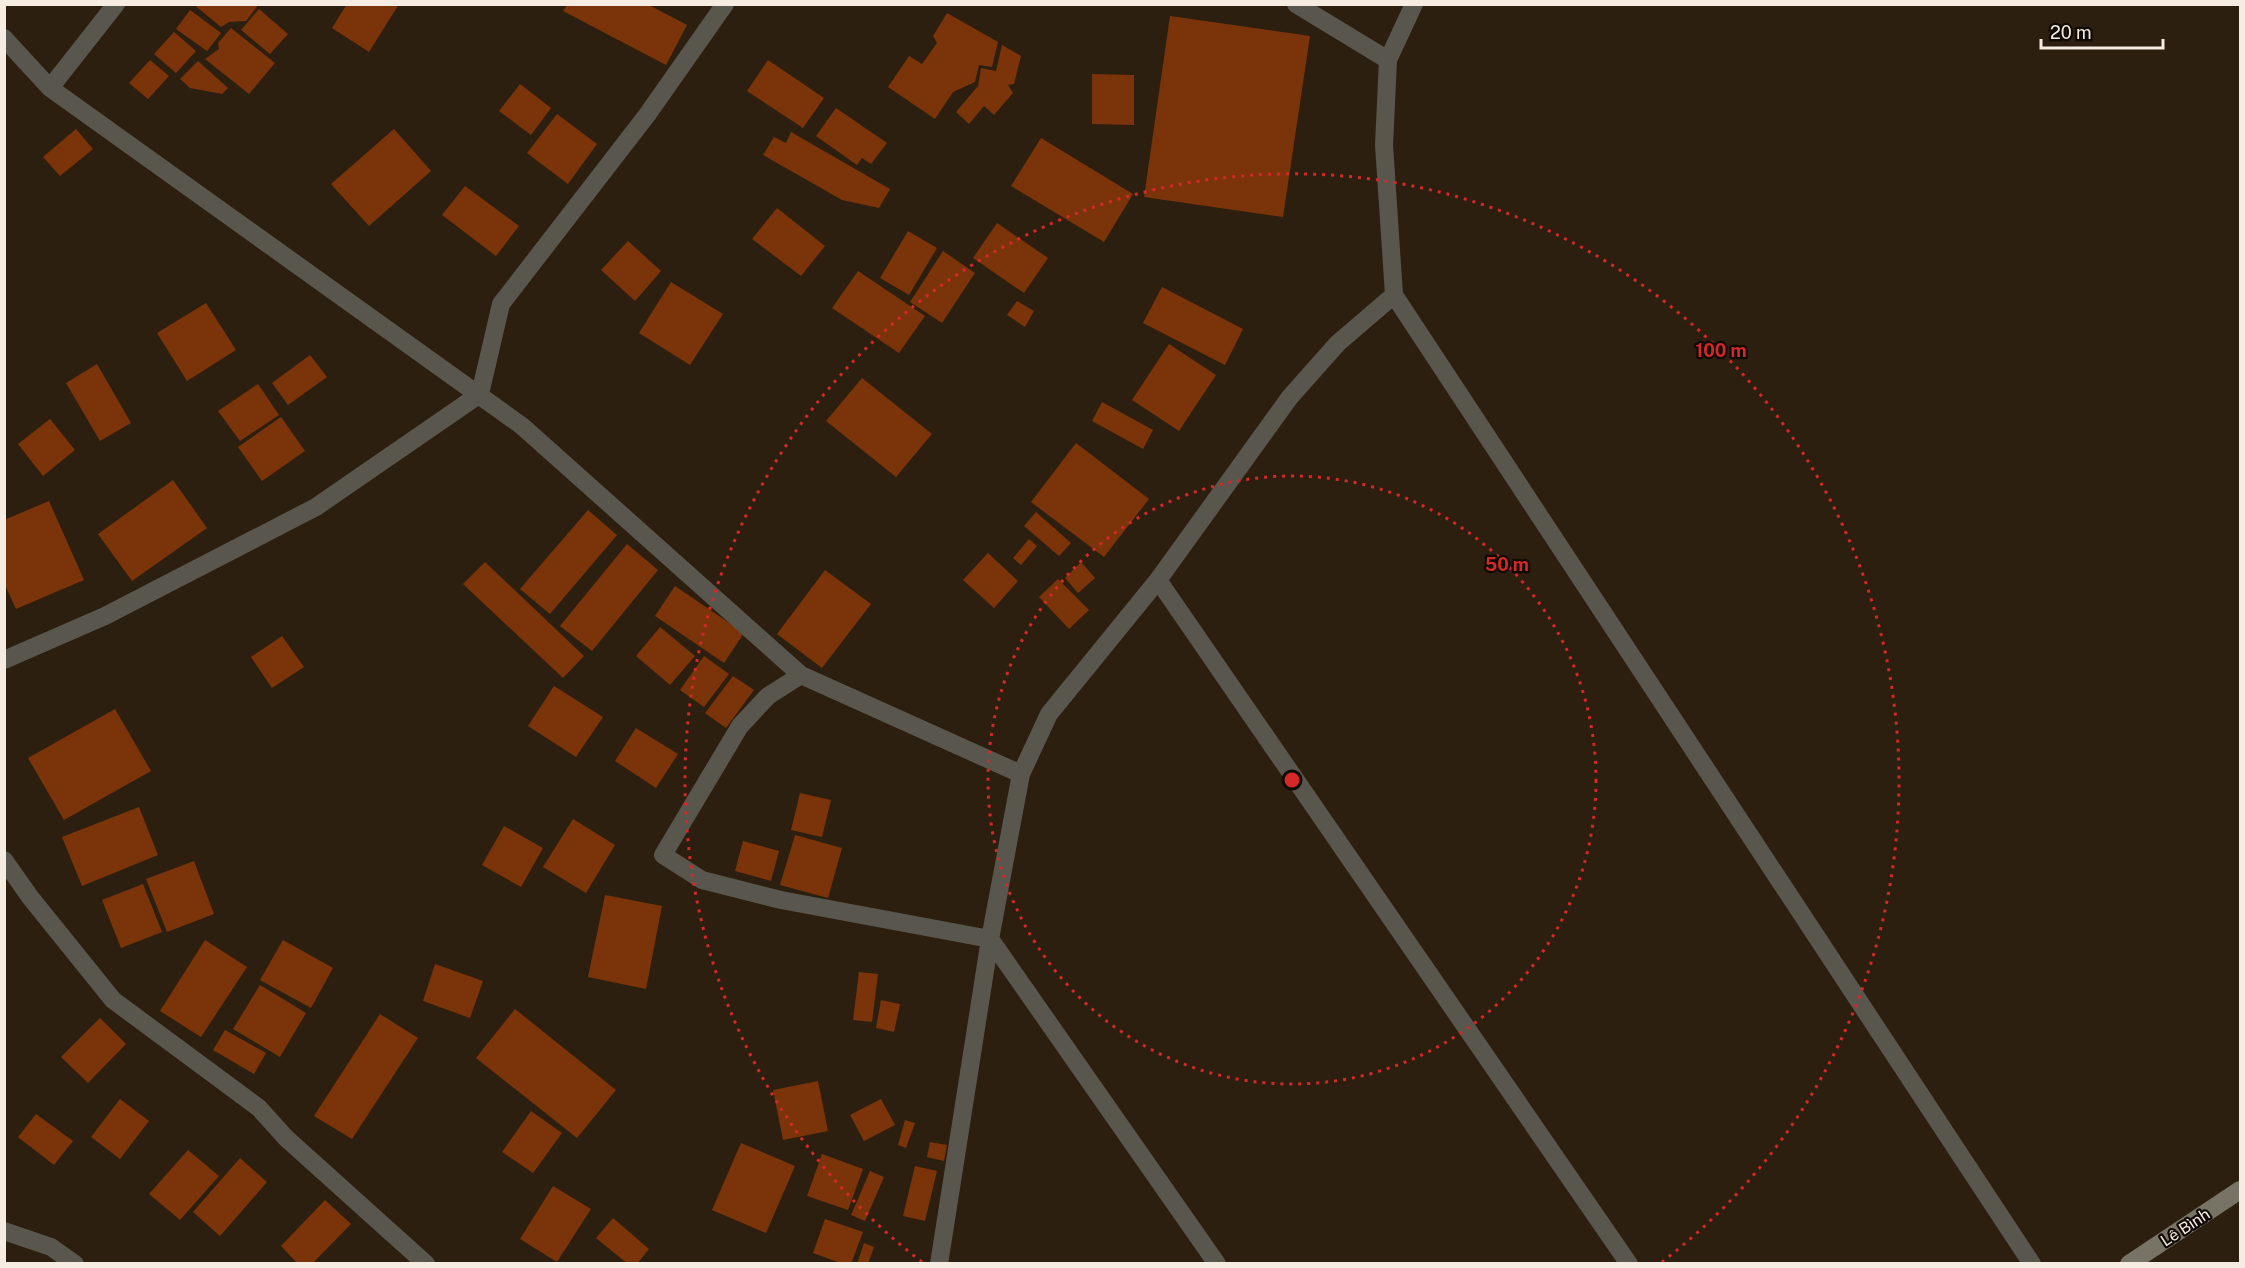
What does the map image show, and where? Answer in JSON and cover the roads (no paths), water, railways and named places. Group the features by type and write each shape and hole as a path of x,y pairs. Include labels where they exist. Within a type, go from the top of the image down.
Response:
{"street":[{"path":"50,88 116,4"},
{"path":"4,660 105,616 316,507 480,394 501,304 647,115 725,4"},
{"path":"1296,4 1388,60"},
{"path":"1414,4 1388,60 1384,145 1394,295 2032,1263"},
{"path":"4,38 50,88 522,426 801,675 1021,774"},
{"path":"939,1263 990,939 1021,774 1049,714 1158,580 1290,397 1338,343 1394,295"},
{"path":"1158,580 1629,1263"},
{"path":"801,675 768,696 740,726 663,855 702,880 781,900 990,939 1217,1263"},
{"path":"4,860 30,897 113,1000 259,1108 286,1138 426,1263"},
{"name":"Lê Bình","path":"2129,1263 2241,1190"},
{"path":"4,1231 51,1247 75,1263"}]}
